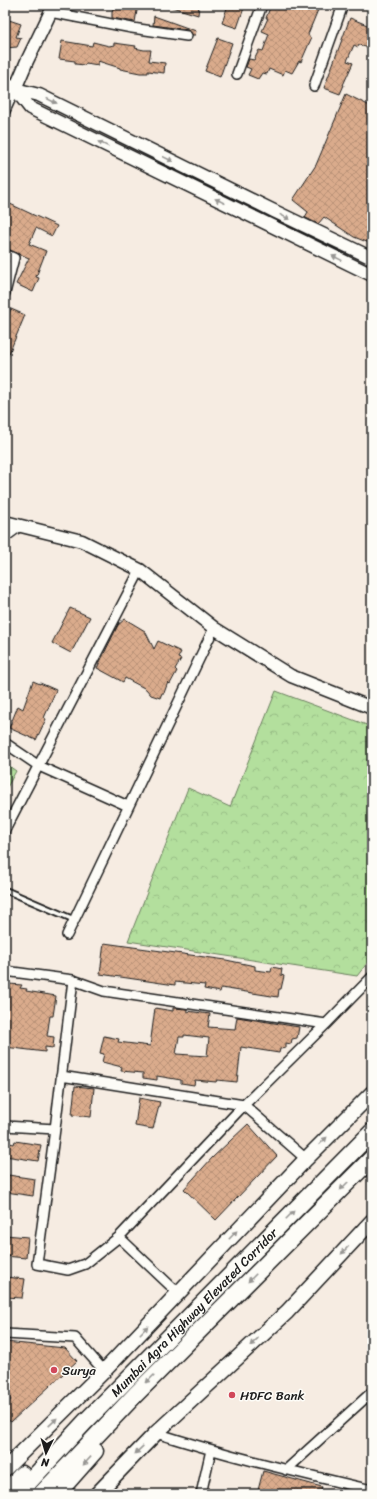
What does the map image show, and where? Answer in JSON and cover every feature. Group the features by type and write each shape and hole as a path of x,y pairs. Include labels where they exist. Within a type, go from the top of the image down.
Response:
{"highway":[{"name":"Mumbai Agra Highway Elevated Corridor","path":"18,1494 85,1422 372,1132"},
{"name":"Mumbai Agra Highway Elevated Corridor","path":"41,1494 135,1395 372,1158"},
{"path":"57,1494 95,1453 104,1427"},
{"path":"5,1493 40,1456 62,1447"}],"main road":[{"path":"10,86 52,8"},
{"path":"10,86 39,95 372,258"},
{"path":"10,86 30,108 372,275"},
{"path":"5,522 82,541 140,570 214,628 291,676 372,708"},
{"path":"5,1469 170,1304 178,1293 306,1159 372,1093"},
{"path":"97,1494 156,1433 287,1312 372,1221"}],"street":[{"path":"237,74 262,5"},
{"path":"314,86 343,5"},
{"path":"52,8 132,28 187,36"},
{"path":"5,111 10,86"},
{"path":"5,254 14,258 5,292"},
{"path":"5,537 20,526"},
{"path":"5,830 140,570"},
{"path":"67,935 214,628"},
{"path":"5,743 39,766 128,806"},
{"path":"5,971 73,980 104,991 326,1024"},
{"path":"73,980 37,1264 68,1270 86,1264 119,1237 244,1104 372,977"},
{"path":"62,1076 244,1104 306,1159"},
{"path":"5,1126 54,1129"},
{"path":"119,1237 178,1293"},
{"path":"5,1334 74,1338 104,1371"},
{"path":"286,1470 372,1392"},
{"path":"156,1433 210,1450 372,1490"},
{"path":"201,1494 210,1450"}],"lane":[{"path":"5,890 75,920"}],"green space":[{"path":"276,691 372,727 372,957 357,976 128,941 188,788 230,807"},
{"path":"5,763 16,771 5,791"}],"building":[{"path":"115,5 138,5 135,22 112,18 112,11"},
{"path":"173,5 199,5 198,15 172,7"},
{"path":"228,5 245,5 237,28 222,23"},
{"path":"271,5 320,5 308,34 311,39 301,62 299,61 292,73 285,70 283,75 269,69 267,74 262,73 258,79 248,75 251,69 246,67 249,59 254,60 259,50 263,51 269,34 262,31 268,18 266,18"},
{"path":"154,16 196,31 195,35 188,30 153,25"},
{"path":"350,18 372,27 372,49 354,45 347,61 353,63 340,94 324,88"},
{"path":"6,19 21,24 16,37 21,38 17,47 5,48"},
{"path":"218,38 232,43 220,77 205,71"},
{"path":"62,41 92,46 93,42 109,46 114,45 114,43 136,46 135,48 144,50 151,50 149,61 165,63 164,73 148,71 148,73 140,73 120,69 98,61 98,65 86,63 85,65 75,64 75,61 59,59"},
{"path":"346,94 372,107 372,244 354,237 324,217 318,224 306,218 305,217 308,212 293,200 316,165"},
{"path":"8,203 57,226 52,236 36,228 29,244 46,251 36,277 39,278 33,292 16,284 29,258 5,248 5,211"},
{"path":"11,309 25,315 5,363 5,322"},
{"path":"70,608 90,617 71,653 52,643"},
{"path":"125,619 145,631 154,649 158,641 181,652 178,658 181,659 175,669 177,671 170,684 168,682 164,693 162,693 160,698 151,695 146,689 125,678 123,682 97,668 118,625"},
{"path":"33,681 56,690 44,718 46,719 36,740 9,728 18,706 23,709"},
{"path":"104,943 226,960 255,966 255,970 271,972 272,967 282,969 281,975 284,976 281,989 279,989 278,997 221,988 220,992 204,989 205,985 175,982 175,985 100,974"},
{"path":"5,985 22,985 20,988 27,989 26,991 56,996 53,1016 50,1016 47,1036 54,1037 53,1048 45,1047 45,1052 5,1047"},
{"path":"155,1008 173,1011 173,1008 187,1009 187,1011 210,1014 208,1027 235,1029 237,1017 299,1027 297,1038 292,1039 291,1044 286,1043 286,1048 280,1049 279,1053 241,1047 237,1082 195,1080 194,1085 181,1083 181,1080 157,1076 157,1080 143,1078 143,1073 121,1071 122,1067 102,1062 104,1054 100,1053 104,1036 119,1039 118,1042 150,1046","holes":["184,1035 209,1038 207,1056 176,1054 179,1037 184,1037"]},
{"path":"75,1086 94,1088 91,1117 72,1115"},
{"path":"139,1098 160,1102 153,1129 135,1126"},
{"path":"248,1124 277,1156 216,1220 184,1189 212,1158"},
{"path":"15,1141 41,1145 38,1161 5,1156 5,1142 14,1144"},
{"path":"8,1175 35,1179 33,1196 6,1192"},
{"path":"5,1235 28,1237 26,1258 5,1256"},
{"path":"5,1277 25,1279 22,1298 5,1297"},
{"path":"5,1342 65,1348 77,1361 11,1422 5,1418 5,1407 11,1400 6,1393 11,1386 5,1377"},
{"path":"263,1471 322,1487 320,1494 257,1494"}],"place":[{"name":"Surya","path":"54,1370"},
{"name":"HDFC Bank","path":"232,1395"}]}
